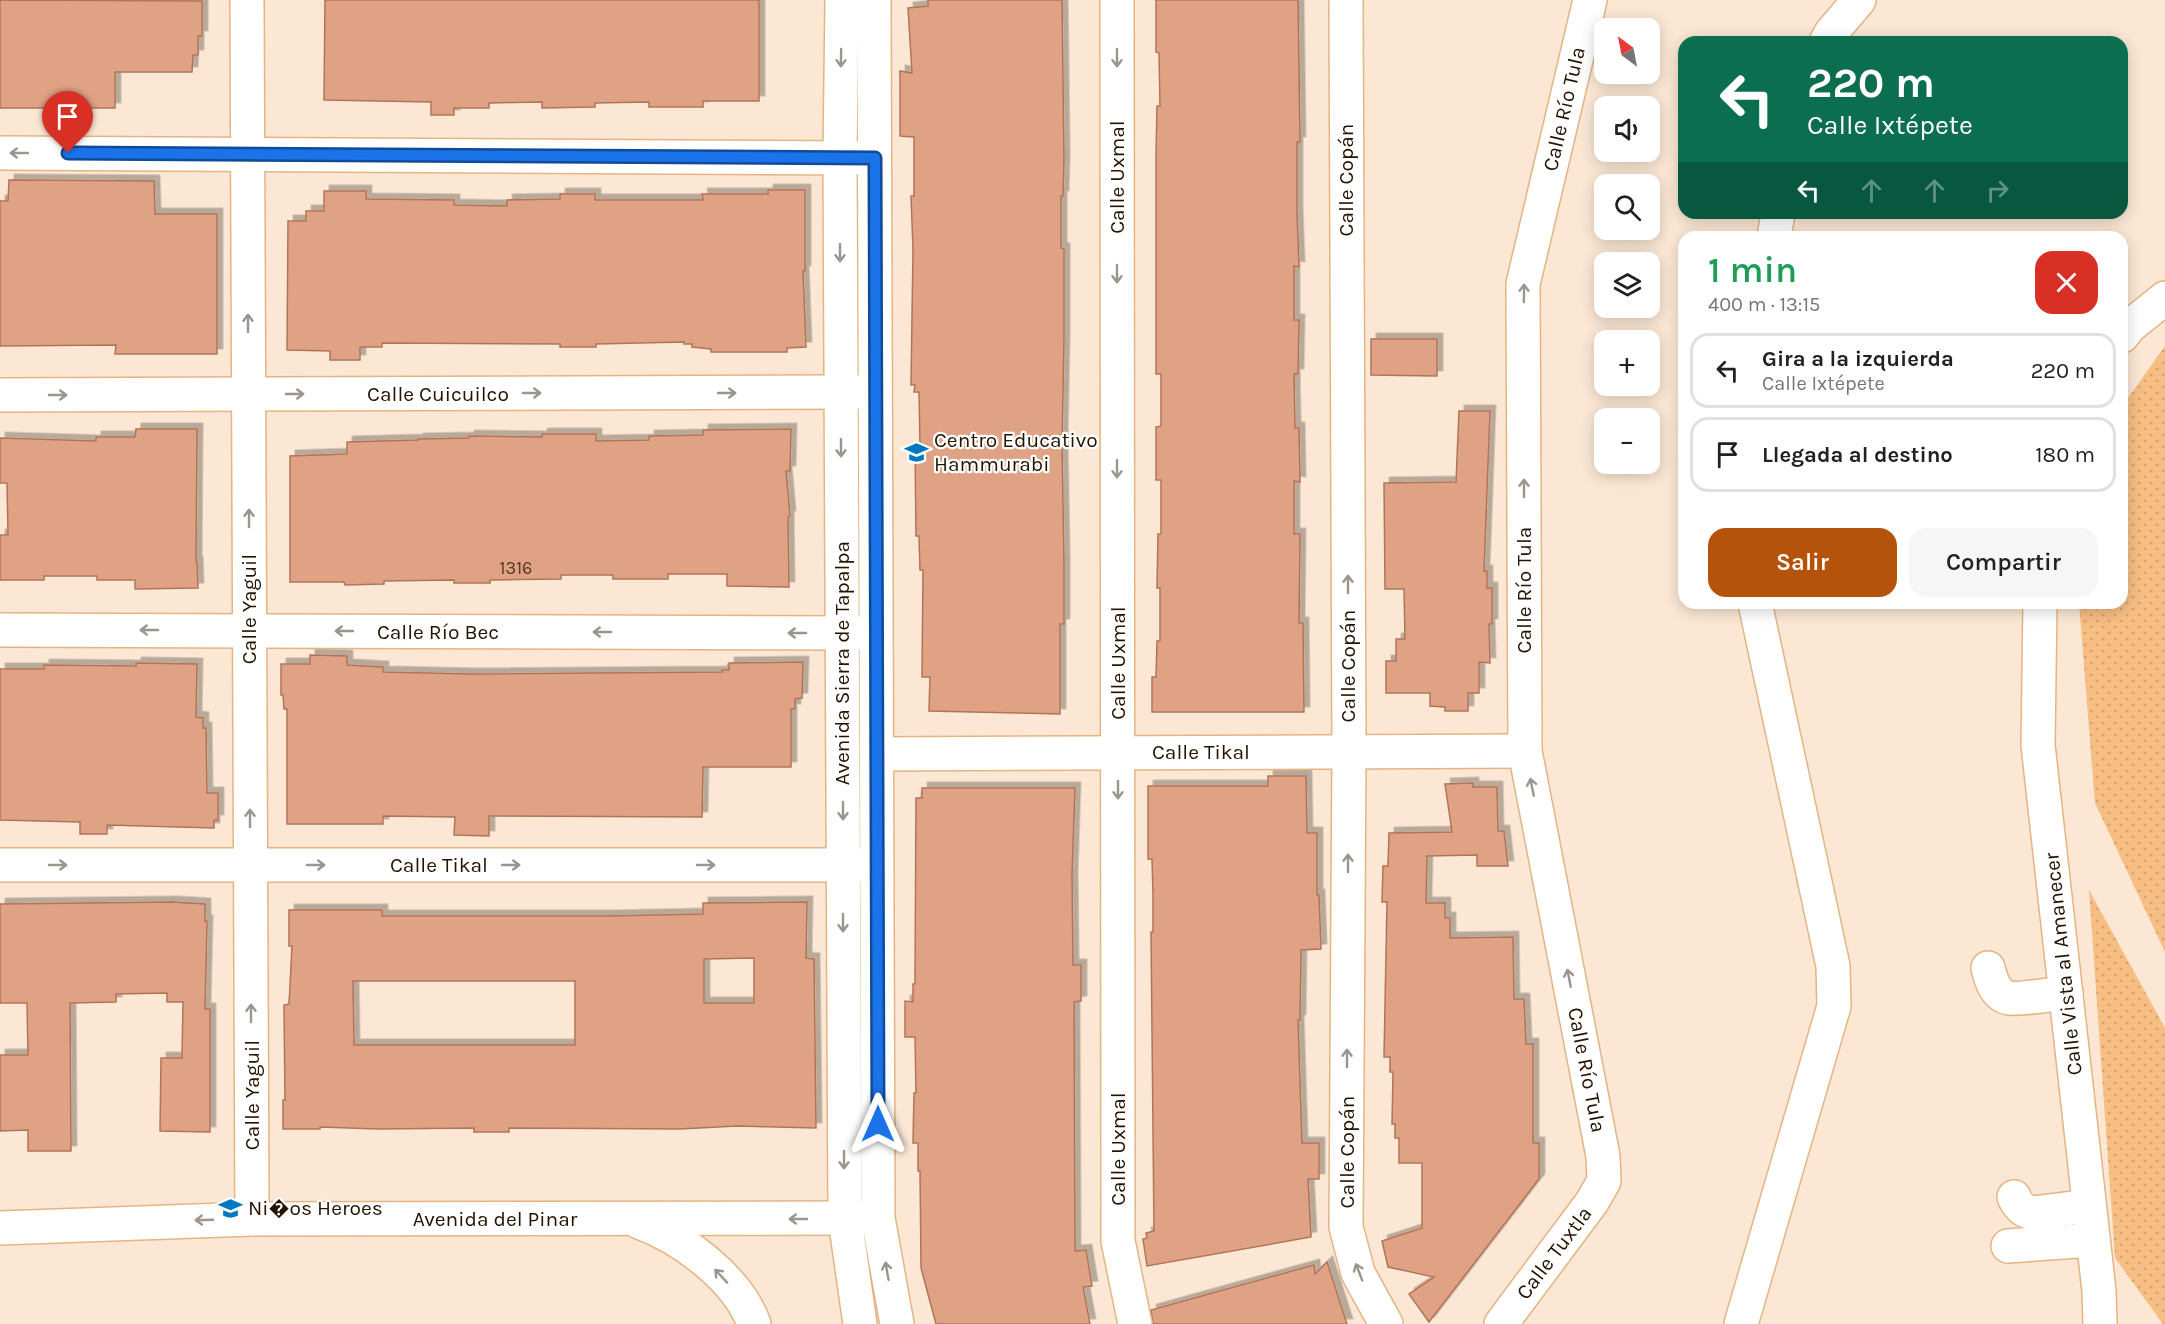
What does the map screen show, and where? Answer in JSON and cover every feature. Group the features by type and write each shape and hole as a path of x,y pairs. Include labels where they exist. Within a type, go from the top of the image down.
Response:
{"street":[{"name":"Calle Yaguil","path":"247,0 252,1219"},
{"name":"Avenida Sierra de Tapalpa","path":"842,0 840,158 845,1219 860,1324"},
{"name":"Avenida Sierra de Tapalpa","path":"874,0 878,1218 897,1324"},
{"name":"Calle Uxmal","path":"1117,0 1118,1242 1135,1324"},
{"name":"Calle Copán","path":"1346,0 1349,752 1346,1227 1358,1273 1386,1324"},
{"name":"Calle Río Tula","path":"1590,0 1523,284 1525,751 1603,1156 1604,1181"},
{"path":"1831,36 1859,0"},
{"path":"0,153 875,158"},
{"path":"2128,328 2165,298"},
{"name":"Calle Cuicuilco","path":"0,395 876,392"},
{"path":"1741,1324 1834,1006 1833,966 1756,609"},
{"name":"Calle Vista al Amanecer","path":"2040,609 2038,745 2090,1206 2100,1324"},
{"name":"Calle Río Bec","path":"0,630 877,632"},
{"name":"Calle Tikal","path":"877,754 1525,751"},
{"name":"Calle Tikal","path":"0,865 877,865"},
{"path":"1988,968 1991,981 1998,992 2009,998 2066,993"},
{"name":"Calle Tuxtla","path":"1501,1324 1592,1202 1604,1181"},
{"path":"2014,1197 2026,1212 2034,1213 2090,1206"},
{"name":"Avenida del Pinar","path":"0,1228 252,1219 878,1218"},
{"name":"Avenida del Pinar","path":"630,1219 656,1228 680,1241 702,1257 732,1289 754,1324"},
{"path":"2008,1246 2093,1240"},
{"path":"2099,1291 2124,1324"}],"shaded area":[{"path":"2165,346 2165,952 2095,803 2079,609 2128,609 2128,398"},
{"path":"2089,890 2165,1028 2165,1324 2115,1258"}],"building":[{"path":"0,0 202,1 202,36 198,36 198,55 193,55 192,72 115,72 115,108 0,108"},
{"path":"325,0 759,0 759,101 703,101 703,107 649,107 649,102 595,103 595,107 542,108 542,102 489,103 489,108 454,108 454,115 431,115 431,102 324,100"},
{"path":"928,0 1062,0 1064,624 1060,624 1060,714 929,711 930,677 922,677 923,570 920,570 919,536 916,536 915,445 920,445 919,392 914,392 915,385 911,385 913,249 911,196 914,196 914,137 900,136 900,71 912,73 908,8 928,6"},
{"path":"1156,0 1298,0 1299,267 1294,266 1294,320 1299,320 1298,374 1294,374 1295,428 1299,428 1300,482 1294,481 1294,534 1300,534 1299,623 1303,623 1304,712 1152,712 1152,677 1156,677 1157,641 1160,641 1160,588 1157,588 1158,534 1161,534 1161,480 1156,480 1156,427 1161,426 1161,374 1156,374 1156,155 1157,106 1160,106 1159,53 1156,52"},
{"path":"9,180 154,181 155,214 217,214 217,354 115,354 116,345 0,346 0,201 8,201"},
{"path":"768,190 805,190 805,271 803,271 806,347 787,348 787,352 711,352 711,349 692,347 692,344 684,344 684,342 596,344 596,347 560,347 560,344 382,343 382,347 360,347 360,360 330,360 330,351 287,350 288,221 306,221 306,211 324,211 324,191 366,191 366,199 454,200 454,205 507,206 507,200 560,199 560,194 595,194 595,200 703,200 702,194 768,194"},
{"path":"1371,339 1437,339 1437,376 1371,375"},
{"path":"1459,411 1490,411 1484,571 1487,571 1487,588 1492,588 1492,624 1489,624 1490,663 1479,662 1479,693 1468,693 1468,711 1445,711 1445,707 1430,706 1430,693 1386,693 1386,661 1396,661 1396,639 1405,639 1404,589 1385,589 1384,483 1456,482"},
{"path":"136,429 197,429 196,562 198,588 135,589 135,580 97,580 97,576 44,576 44,580 0,580 0,535 8,535 7,483 0,483 0,438 96,441 96,437 135,437"},
{"path":"791,429 790,471 786,471 790,516 788,517 789,587 727,586 727,574 668,574 668,579 613,579 613,575 561,575 561,579 490,580 490,583 454,583 454,580 384,581 384,584 345,585 344,582 290,582 290,456 347,454 347,442 469,438 469,436 542,437 542,434 596,434 596,441 649,440 649,436 703,435 703,430"},
{"path":"310,655 347,656 347,665 383,667 383,672 471,674 722,672 722,670 729,670 729,663 803,662 802,698 795,699 795,709 791,709 791,767 703,767 702,817 489,816 489,836 454,835 455,817 383,816 383,824 287,824 287,709 284,709 283,695 281,695 281,664 310,664"},
{"path":"136,663 197,664 196,717 203,718 203,728 206,728 207,793 218,793 218,820 214,820 214,828 107,825 107,834 80,834 80,822 0,820 0,669 44,669 44,665 136,666"},
{"path":"1268,776 1306,776 1307,833 1317,833 1317,895 1319,895 1321,949 1301,950 1300,1020 1298,1020 1302,1143 1319,1143 1319,1179 1308,1179 1311,1237 1147,1266 1143,1239 1147,1238 1146,1233 1154,1231 1151,932 1153,932 1153,894 1152,859 1148,859 1148,786 1268,786"},
{"path":"1473,783 1473,787 1497,787 1498,831 1504,831 1508,866 1477,866 1477,855 1427,856 1426,903 1445,903 1445,918 1450,918 1450,938 1513,937 1514,999 1524,999 1526,1044 1533,1044 1533,1143 1539,1143 1539,1179 1429,1322 1409,1294 1434,1277 1388,1267 1382,1241 1422,1228 1422,1163 1399,1163 1399,1138 1395,1138 1395,1124 1392,1124 1393,1072 1390,1072 1390,1057 1384,1057 1387,902 1382,902 1383,866 1388,866 1389,833 1452,832 1445,784"},
{"path":"922,788 1075,788 1072,875 1073,965 1081,965 1081,1001 1074,1002 1075,1251 1086,1250 1092,1286 1083,1287 1090,1324 936,1324 921,1268 920,1171 918,1171 918,1143 913,1143 914,1093 916,1093 915,1037 905,1037 905,1001 913,1002 913,984 915,984 916,798 922,798"},
{"path":"172,902 205,904 205,921 207,921 205,1009 210,1009 210,1132 160,1131 161,1058 182,1058 183,1002 167,1002 167,993 116,994 116,1002 70,1003 71,1151 28,1151 28,1130 0,1131 0,1055 28,1055 27,1003 0,1003 0,904"},
{"path":"807,902 806,958 814,959 816,1128 737,1126 680,1129 509,1128 509,1132 474,1132 474,1128 320,1127 320,1129 283,1129 284,1005 289,1004 292,946 289,946 289,910 382,910 382,916 606,916 703,914 703,903","holes":["754,958 754,1003 704,1003 704,959","353,981 575,981 575,1045 354,1045"]},
{"path":"1327,1262 1347,1324 1153,1324 1151,1310 1314,1265 1315,1274"}],"place":[{"name":"Centro Educativo Hammurabi","path":"916,452"},
{"name":"Ni�os Heroes","path":"230,1208"}],"route":[{"path":"68,153 875,158 878,1124"}]}
